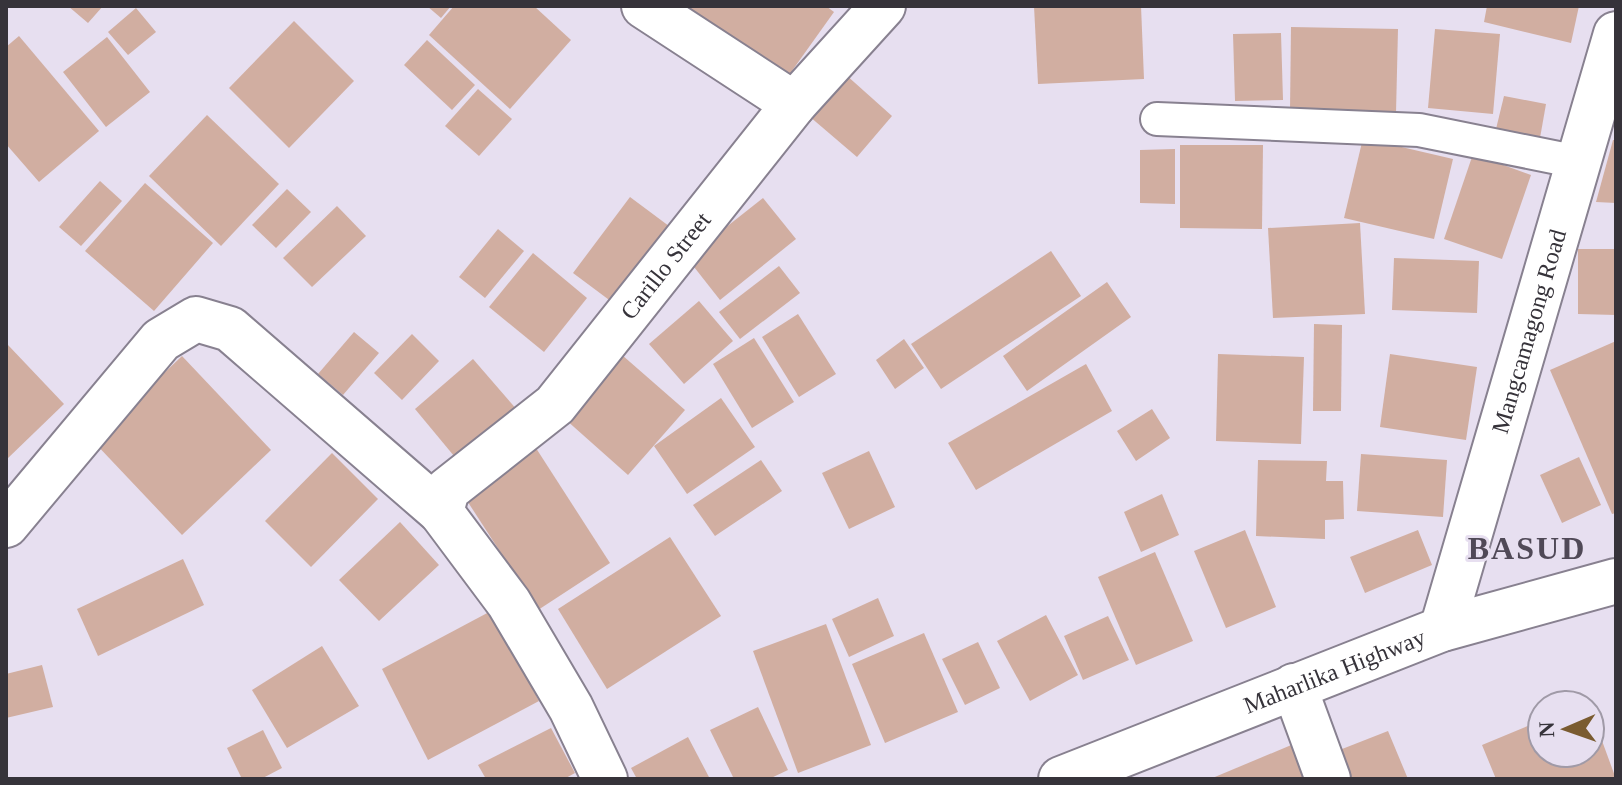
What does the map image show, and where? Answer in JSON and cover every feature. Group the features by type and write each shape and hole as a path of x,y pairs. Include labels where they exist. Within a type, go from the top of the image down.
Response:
{"main road":[{"path":"644,6 794,104"},
{"name":"Carillo Street","path":"441,512 447,490 555,405 794,104 883,6"},
{"name":"Mangcamagong Road","path":"1442,629 1616,34"},
{"path":"6,525 161,340 196,319 230,329 441,512 509,603 571,708 605,779"},
{"name":"Maharlika Highway","path":"1061,779 1442,629 1616,581"},
{"path":"1294,686 1328,779"}],"lane":[{"path":"1157,119 1419,130 1578,162"}],"building":[{"path":"68,6 103,6 88,23"},
{"path":"427,6 451,6 441,18"},
{"path":"454,6 534,6 571,40 510,109 429,35"},
{"path":"679,6 826,6 834,12 784,82"},
{"path":"1034,6 1141,6 1144,79 1038,84"},
{"path":"1487,6 1579,6 1571,43 1484,22"},
{"path":"136,8 156,32 128,55 108,32"},
{"path":"294,21 354,81 289,148 229,88"},
{"path":"1291,27 1398,29 1396,113 1290,111"},
{"path":"1435,29 1500,34 1493,114 1428,108"},
{"path":"1281,33 1283,100 1235,101 1233,34"},
{"path":"19,36 99,131 39,182 6,144 6,47"},
{"path":"107,37 150,92 106,127 63,72"},
{"path":"427,40 475,85 452,110 404,65"},
{"path":"845,74 892,116 857,157 809,116"},
{"path":"478,89 512,119 479,156 445,126"},
{"path":"1504,96 1546,104 1540,138 1496,129"},
{"path":"207,115 279,184 221,246 149,176"},
{"path":"1363,138 1453,159 1434,239 1344,218"},
{"path":"1613,140 1616,140 1616,203 1596,202"},
{"path":"1180,145 1263,145 1262,229 1180,228"},
{"path":"1175,149 1175,204 1140,203 1140,150"},
{"path":"1473,154 1531,175 1502,259 1444,239"},
{"path":"100,181 122,201 81,246 59,227"},
{"path":"145,183 213,243 154,311 85,251"},
{"path":"287,189 311,212 276,248 252,225"},
{"path":"630,197 681,235 624,311 573,273"},
{"path":"763,198 796,239 720,300 687,258"},
{"path":"337,206 366,236 312,287 283,258"},
{"path":"1360,223 1365,314 1273,318 1268,228"},
{"path":"498,229 524,251 485,298 459,277"},
{"path":"1578,249 1616,249 1616,315 1578,314"},
{"path":"1051,251 1081,296 941,389 911,344"},
{"path":"533,253 587,298 544,352 489,307"},
{"path":"1394,258 1479,261 1477,313 1392,310"},
{"path":"779,266 800,293 740,339 719,312"},
{"path":"1107,282 1131,317 1027,391 1003,356"},
{"path":"699,301 733,341 684,384 649,344"},
{"path":"798,314 836,374 799,397 762,337"},
{"path":"1314,324 1342,325 1341,411 1313,411"},
{"path":"354,332 379,353 343,395 318,374"},
{"path":"412,334 439,361 402,400 374,373"},
{"path":"754,338 794,402 752,428 713,364"},
{"path":"904,339 924,368 895,389 876,360"},
{"path":"1616,341 1616,513 1612,514 1550,370"},
{"path":"8,345 64,404 6,460 6,347"},
{"path":"1218,354 1304,357 1301,444 1216,441"},
{"path":"1390,354 1477,367 1466,440 1380,427"},
{"path":"622,355 685,410 628,475 565,419"},
{"path":"182,356 271,450 182,535 93,441"},
{"path":"473,359 518,411 459,462 415,409"},
{"path":"1086,364 1112,411 976,490 948,443"},
{"path":"721,398 755,447 687,494 654,446"},
{"path":"1152,409 1170,438 1136,461 1117,431"},
{"path":"534,445 610,563 538,610 462,493"},
{"path":"869,451 895,507 849,529 822,473"},
{"path":"332,453 378,499 311,567 265,521"},
{"path":"1361,454 1447,460 1443,517 1357,511"},
{"path":"1579,457 1601,505 1562,523 1540,475"},
{"path":"761,460 782,491 715,536 693,505"},
{"path":"1258,460 1327,461 1326,481 1343,481 1344,519 1325,520 1325,539 1256,536"},
{"path":"1162,494 1179,535 1141,552 1124,512"},
{"path":"400,522 439,565 379,621 339,580"},
{"path":"1245,530 1276,607 1226,628 1194,551"},
{"path":"1418,530 1432,565 1365,593 1350,557"},
{"path":"670,537 721,616 607,689 558,609"},
{"path":"1155,552 1193,641 1136,665 1098,577"},
{"path":"183,559 204,605 98,656 77,609"},
{"path":"878,598 894,636 849,657 832,619"},
{"path":"491,611 539,701 428,760 382,669"},
{"path":"1046,615 1078,675 1030,701 997,641"},
{"path":"1108,616 1129,660 1083,680 1064,636"},
{"path":"826,624 871,745 798,773 753,651"},
{"path":"924,633 958,712 885,743 852,664"},
{"path":"978,642 1000,688 965,705 942,659"},
{"path":"322,646 359,706 287,748 252,690"},
{"path":"42,665 53,707 6,718 6,674"},
{"path":"758,707 788,770 769,779 734,779 710,730"},
{"path":"1526,727 1526,769 1606,769 1606,752 1616,779 1496,779 1482,745"},
{"path":"551,728 575,773 564,779 486,779 478,765"},
{"path":"263,730 282,768 261,779 242,779 227,748"},
{"path":"1388,731 1408,779 1348,779 1337,751"},
{"path":"688,737 710,779 637,779 631,768"},
{"path":"1296,743 1310,779 1210,779"}],"district":[{"name":"BASUD","path":"1527,548"}]}
